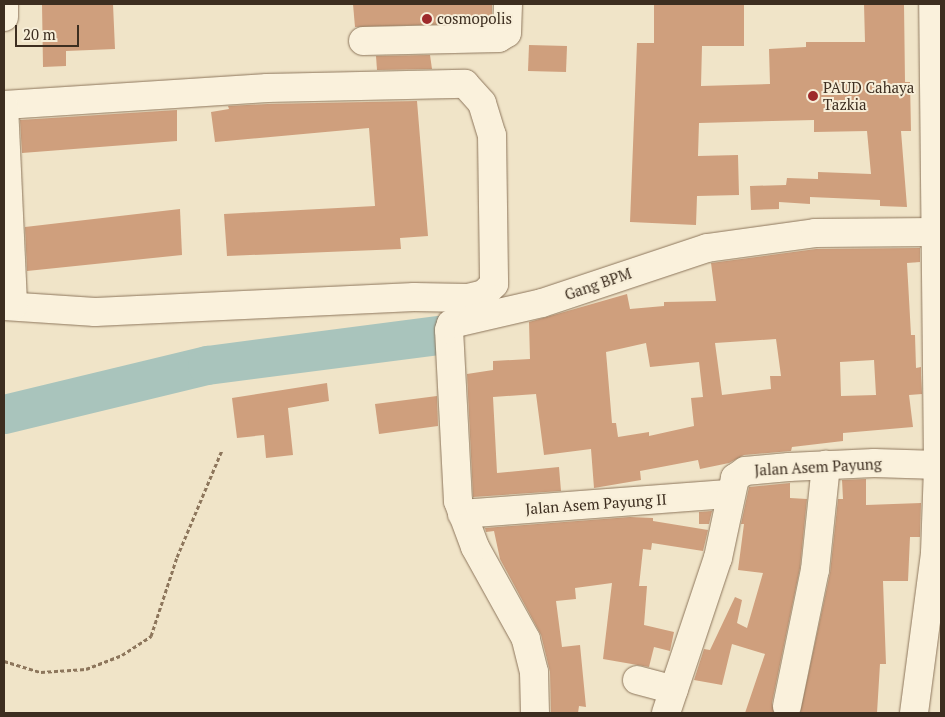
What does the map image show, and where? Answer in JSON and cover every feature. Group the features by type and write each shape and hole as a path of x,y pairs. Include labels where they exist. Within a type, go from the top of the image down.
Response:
{"street":[{"path":"4,4 4,17"},
{"path":"363,41 499,38 507,33 508,4"},
{"path":"914,713 935,553 938,465 938,295 935,232 937,83 933,4"},
{"path":"464,84 482,103 492,135 494,284 484,294 468,298 414,297 95,312 8,306 4,105 267,88 464,84"},
{"name":"Gang BPM","path":"535,713 534,672 526,639 475,547 458,501 449,330 455,322 542,303 686,254 740,242 827,233 935,232"},
{"name":"Jalan Asem Payung","path":"670,702 718,558 730,494 735,478 745,471 826,465 874,463 938,465"},
{"path":"787,706 815,570 826,465"},
{"name":"Jalan Asem Payung II","path":"462,514 730,494"},
{"path":"637,680 670,702"}],"path":[{"path":"4,661 41,672 86,669 122,655 151,636 177,557 222,450"}],"building":[{"path":"42,4 113,4 115,49 66,51 66,66 43,67"},
{"name":"cosmopolis","path":"353,4 492,4 492,23 355,27"},
{"path":"654,4 744,4 744,46 702,46 701,86 770,84 769,49 806,47 806,42 865,42 864,4 904,4 905,82 910,82 911,131 901,131 907,207 880,206 880,200 810,197 810,204 779,202 779,209 751,210 750,186 786,185 787,178 818,179 818,172 871,174 867,131 814,132 814,120 699,123 698,156 738,155 739,195 697,196 696,225 630,222 637,43 654,43"},
{"path":"529,45 567,46 566,72 528,71"},
{"path":"430,55 432,69 377,70 376,56"},
{"path":"417,101 428,236 400,238 401,249 227,256 224,214 375,206 369,128 215,142 211,112 229,109 228,106"},
{"path":"177,110 177,141 22,153 20,120"},
{"path":"180,209 182,255 27,271 25,227"},
{"path":"920,248 920,262 907,263 911,335 915,335 916,368 921,367 922,394 909,395 913,427 843,433 843,441 792,447 791,451 744,455 729,463 700,469 698,460 640,471 641,480 594,488 591,449 544,455 536,394 493,397 497,473 559,467 561,491 473,497 467,374 493,370 493,361 530,359 529,322 627,294 630,309 664,306 664,302 716,301 711,263 816,249","holes":["776,339 781,376 770,376 771,389 722,395 715,343","646,343 650,367 699,362 703,397 691,398 694,426 649,436 649,432 618,437 616,423 612,423 606,352","874,360 876,395 841,396 840,362"]},
{"path":"327,383 329,401 288,408 293,455 266,458 264,435 237,438 232,398"},
{"path":"437,396 438,426 379,434 375,404"},
{"path":"866,479 866,505 921,503 920,537 910,537 908,581 883,581 886,664 880,664 877,713 800,713 830,573 838,499 843,499 842,480"},
{"path":"790,483 790,498 807,499 800,568 772,703 774,713 745,713 765,654 732,644 722,685 694,680 704,649 710,650 735,597 742,600 737,623 747,628 763,573 738,570 744,524 741,524 749,487"},
{"path":"712,511 709,524 699,524 699,512"},
{"path":"630,517 653,518 653,521 708,530 703,551 652,543 651,550 643,549 639,586 647,586 644,625 674,632 670,651 654,647 649,667 603,659 612,583 575,588 576,599 556,601 562,647 580,645 586,707 579,706 578,713 551,713 550,672 541,635 500,559 494,531 486,532 485,528"}],"waterway":[{"path":"4,414 207,365 437,335"}],"place":[{"name":"cosmopolis","path":"427,19"},
{"name":"PAUD Cahaya Tazkia","path":"813,96"}]}
